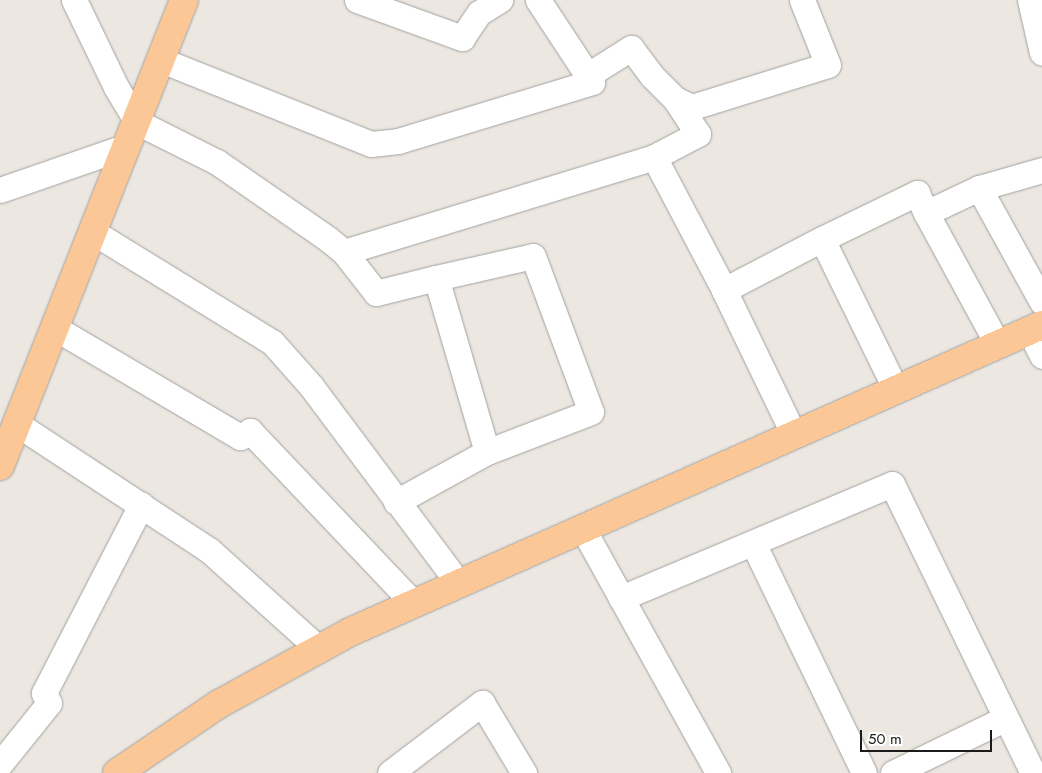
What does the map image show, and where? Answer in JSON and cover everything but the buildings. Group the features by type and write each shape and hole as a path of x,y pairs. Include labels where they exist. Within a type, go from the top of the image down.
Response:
{"main road":[{"path":"6,440 55,328 184,0"},
{"path":"117,773 219,704 319,649 583,528 1036,328"}],"street":[{"path":"74,0 116,88 132,134"},
{"path":"357,0 462,38 479,13 500,0"},
{"path":"161,60 371,144 398,141 592,82 538,0"},
{"path":"676,100 692,107 828,65 802,0"},
{"path":"1030,0 1042,53"},
{"path":"344,252 654,157 698,134 676,100 652,76 631,48 588,75"},
{"path":"0,190 132,134 217,162 344,252 376,293 532,256 591,412 487,452 396,502"},
{"path":"654,157 724,290 794,435"},
{"path":"926,213 979,188 1042,170"},
{"path":"979,188 1042,302"},
{"path":"724,290 822,239 917,193 926,213 998,344"},
{"path":"93,232 272,342 312,386 396,502 459,584"},
{"path":"822,239 896,390"},
{"path":"436,278 487,452"},
{"path":"55,328 240,437 250,431 414,604"},
{"path":"1036,328 1042,356"},
{"path":"6,440 141,505 209,550 319,649"},
{"path":"621,598 892,484 1004,719 1033,773"},
{"path":"0,764 49,703 44,693 141,505"},
{"path":"583,528 718,773"},
{"path":"752,543 864,773"},
{"path":"390,773 482,703 524,773"},
{"path":"893,773 1004,719"}]}
